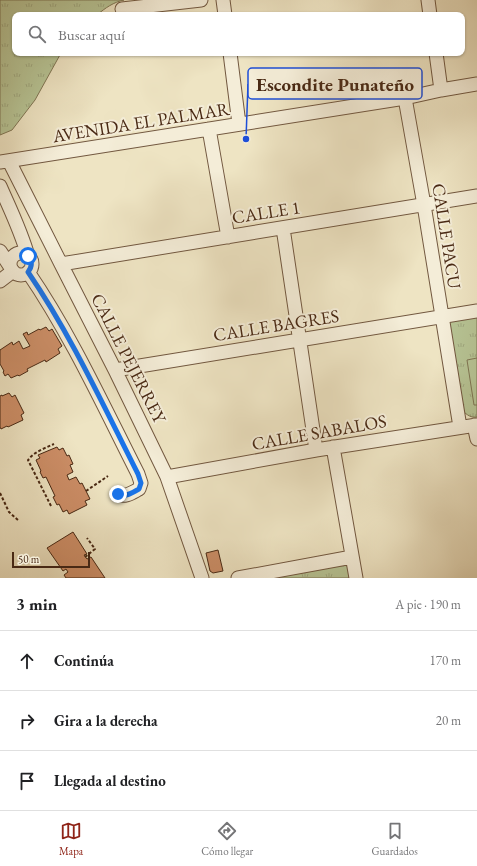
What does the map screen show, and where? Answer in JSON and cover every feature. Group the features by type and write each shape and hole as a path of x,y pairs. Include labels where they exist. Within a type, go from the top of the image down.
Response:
{"street":[{"path":"122,10 176,1 201,0"},
{"path":"223,0 225,12"},
{"path":"428,0 430,12"},
{"path":"230,56 239,124"},
{"path":"436,56 441,90"},
{"name":"AVENIDA EL PALMAR","path":"5,161 405,98 477,84"},
{"name":"CALLE PACU","path":"405,98 460,427"},
{"path":"209,129 228,236"},
{"name":"CALLE PEJERREY","path":"5,161 61,264 167,477 202,578"},
{"path":"0,186 14,217 31,262 28,272 20,275 16,274 0,251"},
{"name":"CALLE 1","path":"61,264 477,196"},
{"path":"283,228 316,450"},
{"path":"12,270 10,264 13,256 20,253 28,256"},
{"path":"0,281 12,270"},
{"path":"28,272 58,319 77,353 138,474 141,483 139,489 124,496 118,494"},
{"name":"CALLE BAGRES","path":"115,370 477,311"},
{"path":"476,425 477,439"},
{"name":"CALLE SABALOS","path":"167,477 333,447 476,425"},
{"path":"333,447 356,578"},
{"path":"238,578 352,557"}],"path":[{"path":"50,506 28,460 32,455 54,444"},
{"path":"86,491 108,476"},
{"path":"0,493 9,512 18,520"},
{"path":"85,557 95,549 87,538"}],"green space":[{"path":"0,0 124,0 117,2 101,12 12,12 12,56 59,56 35,100 12,130 0,135"},
{"path":"477,315 477,417 473,417 469,416 463,411 448,326 452,320"},
{"path":"477,358 477,405 474,405 467,360"},
{"path":"341,564 349,568 351,578 260,578"}],"building":[{"path":"46,327 49,331 52,329 62,346 58,349 60,353 46,362 45,360 27,369 28,371 19,376 18,375 11,378 8,374 5,376 0,364 0,350 12,342 13,345 19,341 23,349 30,346 23,334 27,332 28,335"},
{"path":"9,393 12,397 15,395 24,413 21,415 23,420 1,429 0,396"},
{"path":"57,447 59,450 63,448 67,456 69,455 73,464 70,465 73,472 67,475 69,480 76,477 80,484 82,483 90,499 85,501 87,505 69,514 67,510 63,512 59,504 57,505 53,497 55,496 46,477 43,478 36,460 40,458 38,455"},
{"path":"73,532 87,554 84,555 87,559 91,557 105,578 66,578 64,575 68,572 66,569 63,571 47,548"},
{"path":"218,550 223,571 213,573 210,571 206,553"}],"place":[{"name":"Escondite Punateño","path":"246,139"}],"route":[{"path":"28,256 31,262 28,272 58,319 138,474 141,483 139,489 124,496 118,494"}]}
